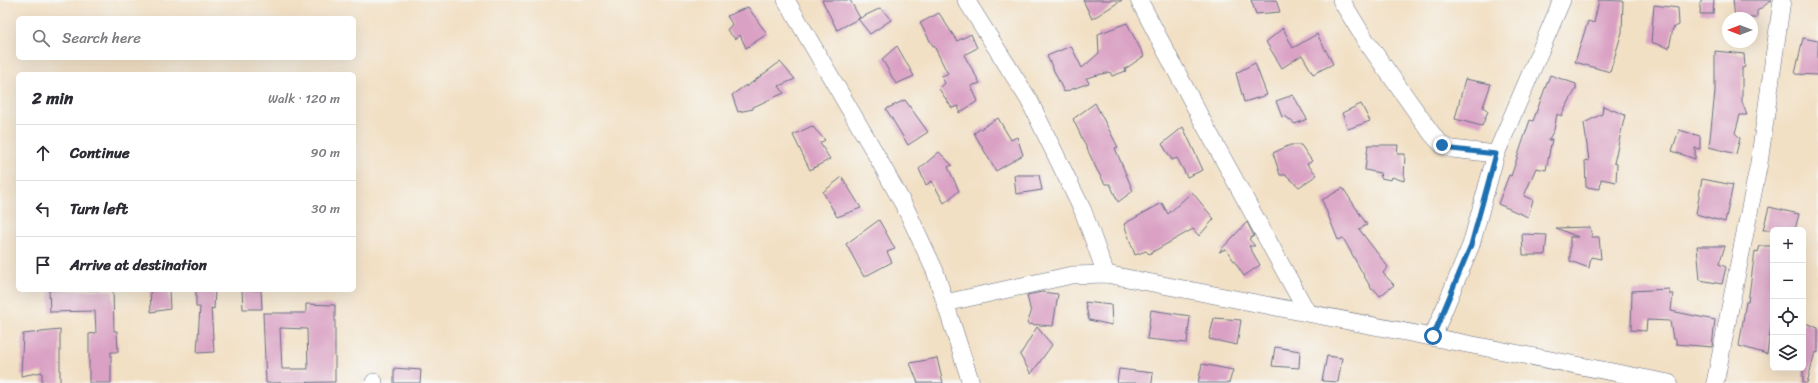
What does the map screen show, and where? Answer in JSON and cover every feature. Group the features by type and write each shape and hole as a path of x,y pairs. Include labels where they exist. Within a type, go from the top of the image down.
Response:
{"street":[{"path":"786,0 874,151 907,212 935,271 971,383"},
{"path":"966,0 1029,100 1083,212 1106,274"},
{"path":"1139,0 1204,124 1307,312"},
{"path":"1341,0 1366,41 1432,134 1442,145 1452,149 1496,154"},
{"path":"1433,336 1471,245 1496,154 1562,0"},
{"path":"1720,382 1759,163 1782,0"},
{"path":"945,303 1072,275 1106,274 1433,336 1669,383"}],"building":[{"path":"822,0 850,0 860,18 837,30"},
{"path":"1083,0 1122,0 1092,19"},
{"path":"1251,0 1276,0 1280,12 1256,14"},
{"path":"1599,0 1623,1 1622,32 1610,72 1575,62 1588,21 1594,23"},
{"path":"1701,0 1714,0 1713,14 1700,14"},
{"path":"1733,0 1772,0 1757,12 1734,12"},
{"path":"1654,5 1678,8 1679,25 1673,28 1669,48 1651,42"},
{"path":"748,7 767,34 746,48 740,35 735,39 727,30 732,24 727,16"},
{"path":"881,8 891,20 870,34 858,19"},
{"path":"939,13 957,41 971,34 977,48 964,55 980,83 971,86 978,101 959,113 959,106 952,108 939,89 945,83 941,76 948,74 934,46 920,23"},
{"path":"1127,23 1144,56 1125,69 1126,71 1112,76 1110,72 1086,78 1089,83 1064,92 1047,56 1071,46 1082,68 1099,53 1098,34"},
{"path":"1283,28 1293,48 1317,34 1333,64 1313,74 1302,55 1282,68 1266,42"},
{"path":"1803,38 1818,41 1818,75 1795,74"},
{"path":"897,46 914,76 896,84 882,59"},
{"path":"1715,51 1744,54 1745,67 1742,68 1742,102 1747,115 1740,115 1735,133 1740,138 1736,154 1709,147 1715,92"},
{"path":"780,62 795,79 779,86 784,93 753,107 753,109 738,112 732,95 746,85 746,87"},
{"path":"1255,63 1267,95 1244,102 1236,73"},
{"path":"1550,75 1576,84 1576,89 1561,116 1557,114 1554,130 1548,141 1552,139 1546,170 1536,168 1524,196 1533,200 1528,217 1498,204 1509,175 1511,176 1530,120 1533,121"},
{"path":"1465,79 1491,84 1483,107 1488,111 1482,126 1455,119"},
{"path":"1293,95 1307,119 1295,124 1285,116 1282,117 1276,101"},
{"path":"905,100 928,132 908,145 886,109"},
{"path":"1095,103 1118,147 1115,148 1133,191 1118,202 1110,184 1105,184 1097,170 1073,119"},
{"path":"1361,104 1370,121 1348,129 1342,113"},
{"path":"1603,106 1625,115 1614,163 1617,164 1616,182 1601,179 1600,189 1586,187 1585,160 1589,161 1584,123 1602,114"},
{"path":"998,118 1011,140 1017,137 1023,155 996,171 974,133"},
{"path":"812,126 825,140 820,143 830,159 810,170 793,135"},
{"path":"1183,127 1203,170 1187,177 1177,158 1172,160 1162,144"},
{"path":"1679,130 1700,136 1700,149 1695,148 1695,159 1672,151"},
{"path":"1290,145 1301,145 1312,161 1307,164 1317,175 1299,187 1286,175 1280,175 1273,153"},
{"path":"1368,145 1398,145 1397,154 1405,154 1404,181 1392,177 1391,180 1381,178 1380,173 1365,170"},
{"path":"939,152 952,165 948,167 959,191 944,203 932,181 926,185 919,169"},
{"path":"1014,175 1039,175 1042,190 1016,194"},
{"path":"842,177 861,208 837,217 823,192"},
{"path":"1702,179 1733,185 1725,222 1696,214"},
{"path":"1343,188 1367,225 1359,229 1388,267 1383,273 1394,285 1380,296 1374,289 1372,290 1343,238 1338,240 1322,200"},
{"path":"1192,192 1214,219 1199,236 1193,229 1149,254 1146,251 1135,255 1124,224 1162,203 1168,214"},
{"path":"1769,207 1799,214 1796,227 1770,227 1770,230 1763,230"},
{"path":"879,220 895,249 887,252 892,262 864,277 846,244"},
{"path":"1247,222 1254,236 1249,239 1255,246 1249,246 1260,265 1244,276 1226,249 1219,252"},
{"path":"1590,227 1592,237 1599,237 1601,259 1591,257 1589,268 1570,261 1570,237 1578,237 1556,228"},
{"path":"1522,234 1547,235 1545,255 1523,255"},
{"path":"1697,246 1725,246 1719,264 1726,267 1722,284 1700,280"},
{"path":"1760,246 1770,246 1770,332 1767,354 1739,346 1746,302 1748,302 1755,251 1758,252"},
{"path":"1669,289 1669,294 1673,294 1671,311 1715,320 1712,347 1676,344 1676,339 1673,339 1670,321 1647,320 1646,331 1631,330 1632,291"},
{"path":"49,292 113,292 114,331 117,331 118,352 111,352 111,383 89,383 89,334 96,333 95,311 50,312"},
{"path":"150,292 169,292 170,309 151,312"},
{"path":"196,292 215,292 214,309 211,308 214,352 197,353 200,307 196,307"},
{"path":"242,292 261,292 262,309 243,309"},
{"path":"1042,292 1058,294 1053,326 1027,324 1031,313 1027,295"},
{"path":"1085,302 1111,305 1112,325 1089,320"},
{"path":"306,304 335,305 335,382 266,383 263,313 306,313","holes":["280,328 307,329 308,369 282,369"]},
{"path":"1151,310 1190,316 1187,343 1147,339"},
{"path":"1214,318 1241,320 1237,345 1209,339"},
{"path":"1806,323 1818,328 1818,353 1815,352 1807,383 1803,383 1803,371 1806,371"},
{"path":"1037,327 1052,345 1031,374 1020,355"},
{"path":"60,330 60,383 42,383 42,372 21,376 23,334"},
{"path":"1275,347 1300,351 1299,368 1272,366"},
{"path":"1327,356 1342,358 1338,382 1322,381"},
{"path":"937,358 943,383 918,383 910,363"},
{"path":"1202,364 1233,370 1229,383 1198,383"},
{"path":"394,368 421,370 420,383 394,383"},
{"path":"1119,369 1153,373 1152,383 1117,383"}],"route":[{"path":"1433,336 1471,245 1496,154 1452,149 1442,145"}]}
